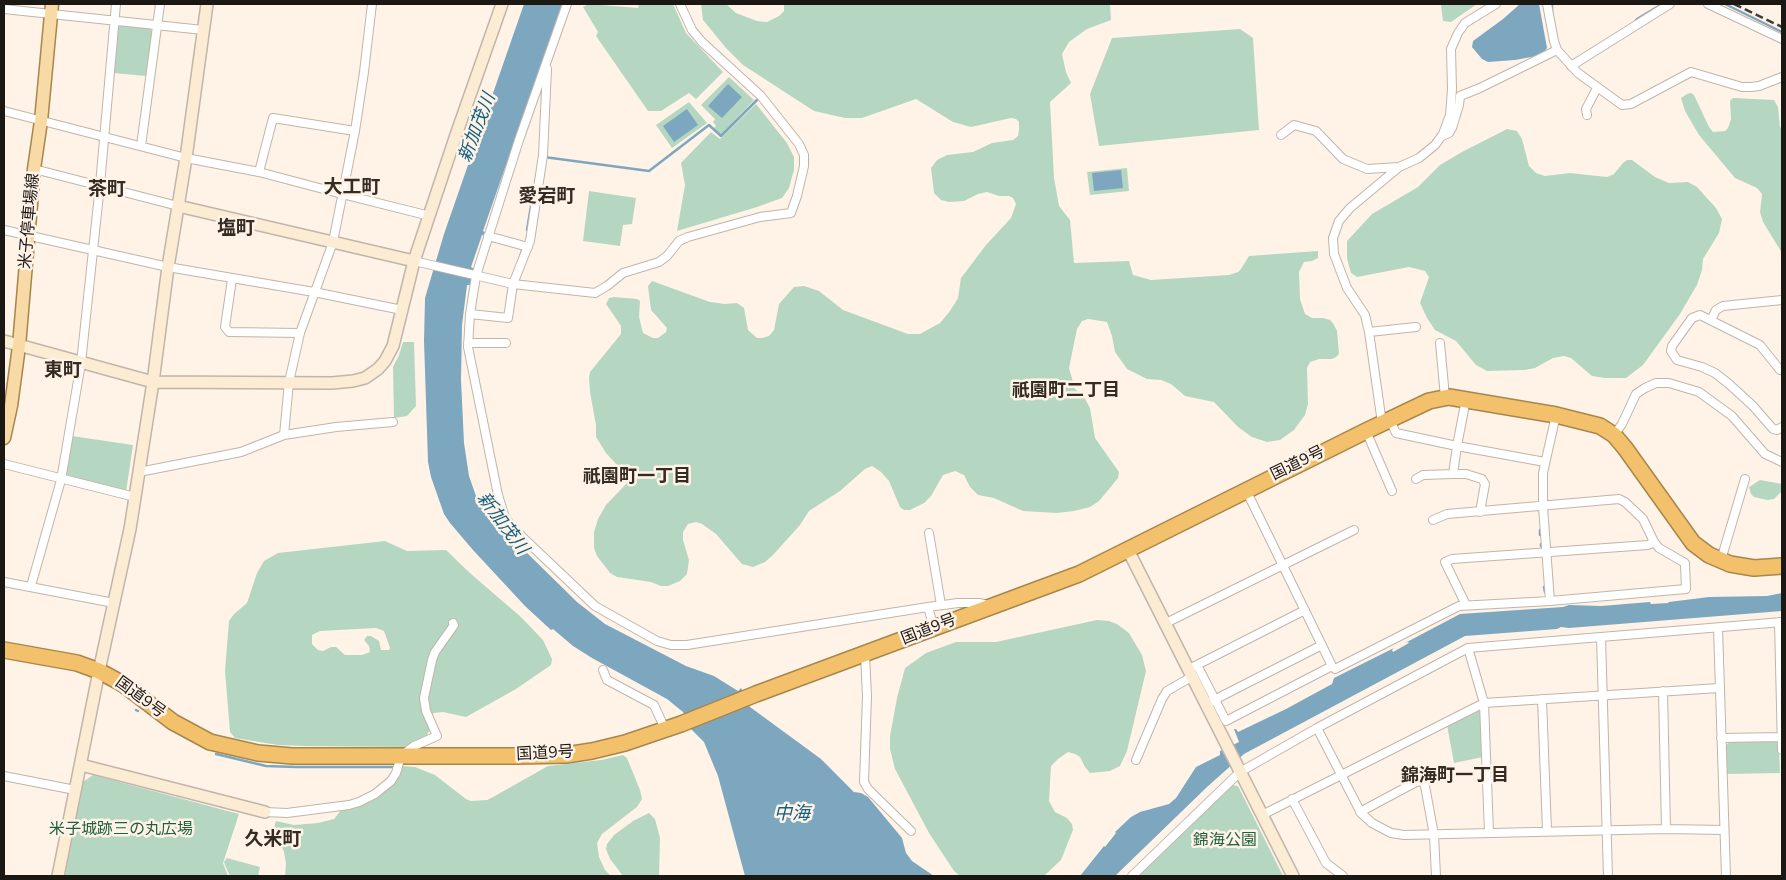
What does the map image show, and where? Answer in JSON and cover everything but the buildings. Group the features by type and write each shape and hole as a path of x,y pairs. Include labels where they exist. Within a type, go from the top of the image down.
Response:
{"highway":[{"name":"国道9号","path":"4,650 77,663 99,671 123,684 173,722 210,742 258,753 292,756 401,756 566,755 592,751 625,743 681,724 756,694 1080,574 1386,421 1429,401 1445,398 1466,399 1556,415 1591,422 1600,426 1614,434 1693,542 1709,555 1730,564 1754,568 1782,566"}],"main road":[{"name":"米子停車場線","path":"4,438 11,406 19,346 34,169 41,121 52,9"}],"street":[{"path":"31,586 61,480 81,362 100,185 116,4"},
{"path":"141,146 160,4"},
{"path":"58,876 99,671 130,529 153,382 168,267 186,158 206,4"},
{"path":"284,434 289,382 300,332 333,242 355,131 372,4"},
{"path":"4,341 153,382 332,383 353,381 372,374 385,362 393,346 414,261 502,4"},
{"path":"567,4 488,236 472,276 468,343 498,495 505,518 517,532 595,606 657,641 671,645 687,645 928,606 979,603 993,606"},
{"path":"34,169 178,206 472,276 512,284 595,293 623,273 659,262 679,241 688,237 760,217 791,212 797,196 804,166 804,155 799,144 761,96 702,42 692,30 680,4"},
{"path":"1496,4 1466,23 1458,33 1451,49 1452,89 1450,115 1442,136 1435,145 1419,158 1399,167 1350,208 1339,221 1332,238 1334,254 1347,288 1362,309 1369,332 1386,421 1396,433 1545,462"},
{"path":"1547,4 1557,50 1570,66 1622,105 1631,104 1689,73 1704,75 1751,88 1782,77"},
{"path":"1570,66 1670,4"},
{"path":"1708,4 1782,39"},
{"path":"4,9 52,9 114,21 202,30"},
{"path":"1442,136 1449,133 1452,128 1460,96 1557,50"},
{"path":"470,314 508,318 512,284 530,241 543,155 547,62"},
{"path":"1587,115 1586,109 1597,88"},
{"path":"4,112 186,158 259,172 430,216"},
{"path":"259,172 273,118 355,131"},
{"path":"1281,135 1294,125 1306,127 1316,131 1343,158 1367,169 1399,167"},
{"path":"4,230 168,267 314,292 402,310"},
{"path":"488,236 528,247"},
{"path":"232,279 225,327 228,332 300,332"},
{"path":"1711,320 1716,310 1723,306 1782,300"},
{"path":"1782,371 1760,345 1700,315 1692,318 1672,346 1674,358 1715,373 1747,401 1770,427 1777,430 1782,427"},
{"path":"1369,332 1416,327"},
{"path":"468,343 506,342"},
{"path":"1440,343 1445,398"},
{"path":"1614,434 1622,424 1636,394 1656,384 1669,383 1699,392 1732,416 1765,454 1782,462"},
{"path":"1453,474 1466,399"},
{"path":"1550,601 1543,507 1543,473 1556,415"},
{"path":"139,472 241,452 284,434 393,422"},
{"path":"1366,431 1392,490"},
{"path":"4,464 61,480 135,497"},
{"path":"1416,479 1423,475 1453,474 1466,474 1480,478 1485,482 1480,512"},
{"path":"1721,560 1745,478"},
{"path":"1246,490 1335,669 1459,606 1550,601 1686,589 1685,563 1659,548 1643,519 1626,502 1619,500 1447,514 1433,520"},
{"path":"1166,623 1354,530"},
{"path":"929,533 941,605"},
{"path":"1466,605 1445,562 1452,559 1648,545 1654,542"},
{"path":"1128,550 1210,702 1226,746 1293,876"},
{"path":"4,582 114,603"},
{"path":"928,606 934,628"},
{"path":"1136,760 1162,699 1168,691 1193,670 1305,610"},
{"path":"1132,876 1238,768 1468,648 1781,622 1782,750"},
{"path":"81,765 265,812 287,813 359,802 375,794 391,781 396,773 401,756 414,746 437,736 426,711 424,698 435,652 453,623"},
{"path":"1718,628 1726,876"},
{"path":"1601,637 1608,876"},
{"path":"1210,702 1322,645"},
{"path":"1468,648 1484,703 1489,833"},
{"path":"865,654 867,696 864,782 868,789 912,831"},
{"path":"1210,702 1226,721 1332,666"},
{"path":"603,670 607,680 654,705 665,729"},
{"path":"1262,815 1484,703 1719,688"},
{"path":"1663,692 1666,829"},
{"path":"1542,699 1547,832"},
{"path":"1317,728 1360,812 1372,823 1391,833 1434,835 1666,829 1724,830"},
{"path":"1721,738 1782,737"},
{"path":"4,776 76,790"},
{"path":"1360,812 1421,780 1425,786 1434,835 1436,876"},
{"path":"1292,799 1326,863 1343,876"}],"green space":[{"path":"589,4 638,8 639,4 673,4 686,33 723,72 696,99 689,93 661,111 648,111 596,36 598,32 583,7"},
{"path":"701,4 726,4 736,13 757,21 767,22 784,11 784,4 1110,4 1111,20 1087,29 1069,42 1062,54 1066,72 1071,83 1050,102 1054,178 1059,206 1070,220 1074,263 1129,261 1133,275 1151,280 1229,275 1238,272 1249,256 1318,251 1318,258 1304,262 1299,272 1300,299 1305,314 1312,318 1330,320 1333,323 1337,331 1339,354 1332,359 1319,359 1310,362 1307,368 1308,404 1305,415 1294,430 1280,440 1267,442 1252,437 1238,427 1214,402 1185,396 1171,384 1161,380 1147,379 1127,369 1115,352 1107,322 1088,319 1082,321 1077,329 1069,368 1075,389 1084,397 1090,408 1095,438 1119,472 1118,478 1114,483 1099,501 1090,507 1057,513 1023,511 994,498 978,495 970,487 964,475 955,471 943,475 931,496 924,503 910,510 904,510 900,507 889,481 872,466 865,469 840,491 809,511 800,525 773,555 765,562 753,567 742,564 716,534 696,522 688,524 683,532 683,540 689,560 687,574 680,581 668,586 661,586 651,582 617,577 610,573 597,556 594,548 594,532 598,519 606,505 628,480 627,476 606,453 596,437 589,378 590,372 621,334 621,326 606,304 609,298 637,299 640,301 639,317 643,333 653,338 658,338 666,332 667,328 651,310 648,286 652,281 710,302 737,303 744,308 748,330 757,338 769,336 774,330 779,304 794,287 804,286 819,291 843,310 908,334 920,334 940,323 950,311 958,298 961,278 986,245 1011,218 1016,204 1013,198 1009,196 999,196 987,192 964,201 949,202 941,200 934,193 931,168 937,160 947,155 973,152 992,143 1013,140 1018,136 1019,130 1019,122 1016,119 1011,118 971,127 953,122 916,99 862,118 845,118 814,111 743,65 703,20"},
{"path":"1442,4 1477,4 1451,22 1443,21"},
{"path":"121,25 149,28 152,31 146,76 113,73 118,28"},
{"path":"1240,29 1253,38 1259,130 1099,146 1090,94 1112,38"},
{"path":"729,77 754,100 721,135 714,128 716,126 713,122 715,119 701,105"},
{"path":"1691,93 1694,95 1713,132 1725,131 1728,128 1731,119 1730,101 1733,98 1774,100 1778,107 1780,127 1782,129 1782,253 1763,222 1760,212 1762,194 1757,188 1735,178 1699,135 1685,111 1681,98"},
{"path":"689,102 707,123 672,148 656,125"},
{"path":"756,104 787,143 794,157 794,170 789,188 782,198 677,231 685,185 681,163 711,132 720,139"},
{"path":"1507,129 1517,131 1522,139 1529,166 1536,173 1545,176 1570,173 1607,177 1614,174 1627,160 1632,160 1655,177 1669,183 1688,182 1697,187 1716,208 1722,219 1719,233 1703,259 1697,285 1680,314 1643,365 1626,378 1592,376 1571,358 1564,356 1553,358 1535,368 1525,370 1487,371 1476,365 1456,341 1435,330 1427,318 1420,303 1429,277 1425,271 1409,267 1357,277 1351,273 1347,258 1347,241 1372,214 1418,187 1440,165"},
{"path":"1127,168 1129,191 1090,195 1087,172"},
{"path":"589,191 636,198 632,224 623,225 620,246 583,241"},
{"path":"403,342 414,342 416,406 407,416 394,418 393,367"},
{"path":"72,436 133,445 126,492 68,476 66,473"},
{"path":"1760,480 1782,484 1782,491 1774,499 1767,500 1754,497 1749,487"},
{"path":"385,541 407,551 446,550 521,617 543,640 552,659 551,665 516,689 466,717 443,712 434,713 427,735 406,747 278,745 235,738 230,732 225,671 229,621 247,603 257,573 264,561 278,553","holes":["376,628 384,631 389,650 381,650 379,641 371,636 367,636 364,640 369,646 370,652 362,655 345,655 336,647 323,651 318,650 312,644 312,635 320,631"]},
{"path":"1097,620 1117,624 1129,633 1142,655 1146,671 1127,751 1120,766 1110,771 1090,773 1080,757 1068,752 1051,766 1049,801 1055,812 1067,818 1072,824 1073,830 1061,860 1044,876 960,876 954,871 929,833 895,769 890,749 890,736 905,668 926,653 956,642 996,642"},
{"path":"1477,710 1481,713 1483,757 1454,763 1447,725"},
{"path":"1775,741 1779,744 1780,773 1727,774 1726,746 1729,742"},
{"path":"623,755 627,758 642,799 637,807 602,834 597,843 599,857 605,870 611,876 285,876 286,864 281,845 270,841 276,821 294,825 318,823 334,819 341,810 374,800 392,785 403,766 415,767 435,775 471,801 487,800 548,766 601,760"},
{"name":"米子城跡三の丸広場","path":"93,775 239,814 223,863 228,876 65,876 83,782"},
{"name":"錦海公園","path":"1232,785 1238,786 1283,876 1138,876"},
{"path":"649,813 655,819 660,838 659,876 623,876 610,859 606,849 607,844 614,835 633,821"},
{"path":"227,858 260,867 258,876 230,876 224,862"}],"water":[{"name":"中海","path":"524,4 562,4 483,231 486,233 485,236 482,235 471,267 474,269 471,285 467,285 462,325 461,380 464,443 469,476 476,496 488,513 522,548 577,602 605,624 686,666 714,676 738,691 741,688 750,707 821,759 854,792 868,797 902,838 906,853 912,861 934,876 745,876 718,776 704,742 691,729 683,712 667,699 592,658 573,646 553,629 551,630 525,606 473,550 444,514 431,477 428,462 424,341 425,298 444,234"},
{"path":"1520,4 1539,4 1547,48 1542,55 1515,60 1488,62 1482,59 1472,47 1473,41"},
{"path":"728,84 742,97 722,118 708,106"},
{"path":"687,109 698,125 674,142 663,126"},
{"path":"1121,170 1123,188 1094,191 1092,173"},
{"path":"1782,593 1782,611 1465,636 1244,754 1115,876 1080,876 1105,847 1115,832 1131,817 1140,812 1169,804 1176,798 1196,767 1220,755 1220,751 1239,742 1234,729 1238,732 1286,709 1332,684 1334,678 1394,648 1393,652 1409,643 1405,643 1460,614 1569,605 1601,606 1650,602 1651,604 1668,603 1709,597 1767,596"}],"pier":[{"path":"761,711 823,757 856,790 854,792 821,758 759,712"}],"waterway":[{"path":"1552,4 1552,14"},
{"path":"1634,23 1637,19 1662,4"},
{"path":"1725,4 1782,32"},
{"path":"544,157 649,171 709,125 721,136 757,100"},
{"path":"527,230 533,194"},
{"path":"520,257 523,247"},
{"path":"1540,530 1540,535"},
{"path":"1544,587 1545,592"},
{"path":"216,754 266,766 393,767"}],"railway":[{"path":"1734,4 1782,27"}],"district":[{"name":"大工町","path":"352,188"},
{"name":"茶町","path":"107,190"},
{"name":"愛宕町","path":"547,197"},
{"name":"塩町","path":"236,229"},
{"name":"東町","path":"63,371"},
{"name":"祇園町二丁目","path":"1066,392"},
{"name":"祇園町一丁目","path":"637,478"},
{"name":"錦海町一丁目","path":"1455,777"},
{"name":"久米町","path":"273,840"}],"water label":[{"name":"新加茂川","path":"478,128"},
{"name":"新加茂川","path":"502,524"}]}
